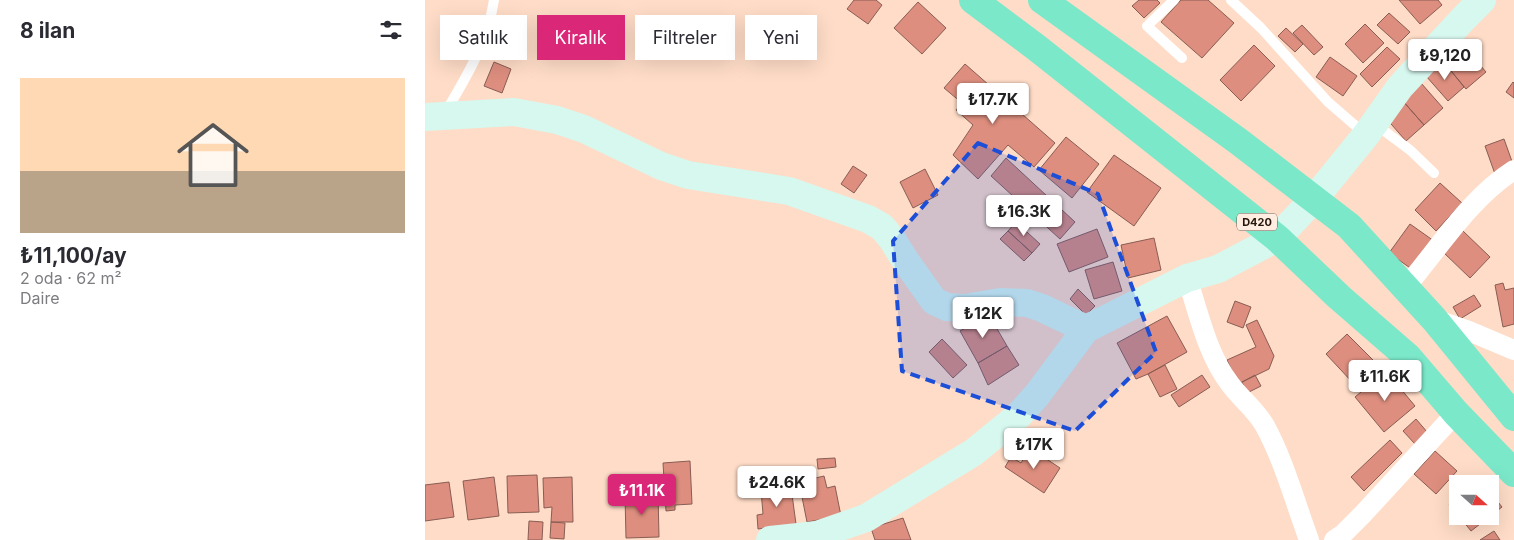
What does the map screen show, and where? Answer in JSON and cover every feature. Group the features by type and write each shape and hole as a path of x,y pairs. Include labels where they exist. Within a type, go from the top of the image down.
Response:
{"highway":[{"name":"D420","path":"973,0 1037,48 1277,238 1339,297 1408,356 1456,413 1514,473"},
{"path":"1050,3 1238,141 1349,226 1434,319 1514,417"}],"street":[{"path":"770,540 817,535 866,518 974,452 1018,416 1037,395 1086,329 1187,278 1218,270 1277,238 1314,199 1370,129 1400,87 1483,0"},
{"path":"434,117 514,112 557,120 584,129 661,166 687,175 789,191 868,219 881,227 892,239 934,301 947,307 965,308 999,302 1027,303 1086,329"},
{"path":"1405,288 1473,205 1491,186 1514,170"},
{"path":"1187,278 1216,361 1230,384 1258,415 1276,449 1309,540"},
{"path":"1434,319 1514,350"},
{"path":"1334,540 1343,534 1363,514 1456,413"}],"lane":[{"path":"434,117 458,92 476,57 492,16 494,0"},
{"path":"1173,0 1147,26 1182,58"},
{"path":"1231,0 1261,28 1328,102 1370,129 1410,150 1434,173"}],"highlighted area":[{"path":"978,143 1098,194 1156,352 1075,431 902,371 893,241"}],"building":[{"path":"854,0 876,0 882,5 868,24 847,9"},
{"path":"1139,0 1157,0 1160,3 1144,18 1132,6"},
{"path":"1181,0 1208,0 1234,23 1202,58 1161,22"},
{"path":"1399,0 1438,0 1442,5 1420,24"},
{"path":"918,2 946,28 922,54 894,28"},
{"path":"1389,13 1410,32 1398,44 1377,25"},
{"path":"1365,24 1384,43 1363,63 1345,44"},
{"path":"1302,25 1323,47 1314,55 1293,33"},
{"path":"1286,28 1303,44 1295,52 1278,36"},
{"path":"1458,39 1486,72 1466,89 1438,55"},
{"path":"1254,45 1275,66 1241,101 1220,80"},
{"path":"1387,47 1400,59 1372,87 1360,74"},
{"path":"1330,57 1357,76 1343,96 1316,77"},
{"path":"1443,61 1464,87 1448,101 1426,76"},
{"path":"494,62 511,69 502,93 484,86"},
{"path":"965,64 1055,143 1034,167 1008,145 978,179 953,155 973,125 956,110 962,103 944,88"},
{"path":"1421,83 1443,108 1424,125 1402,100"},
{"path":"1514,83 1514,98 1506,92"},
{"path":"1402,100 1424,125 1406,141 1384,116"},
{"path":"1066,137 1099,164 1072,198 1039,170"},
{"path":"1504,139 1514,167 1495,174 1485,146"},
{"path":"1114,155 1161,188 1134,226 1087,192"},
{"path":"1006,158 1075,222 1060,239 991,176"},
{"path":"853,166 867,175 854,193 841,184"},
{"path":"925,169 938,195 913,208 900,182"},
{"path":"1440,183 1462,203 1436,231 1415,210"},
{"path":"1016,222 1040,244 1032,253 1008,231"},
{"path":"1410,224 1434,241 1413,270 1389,253"},
{"path":"1097,229 1108,257 1069,272 1057,244"},
{"path":"1008,231 1032,253 1024,261 1000,239"},
{"path":"1463,231 1490,257 1470,278 1443,252"},
{"path":"1154,238 1161,270 1128,278 1121,245"},
{"path":"1113,262 1122,291 1094,299 1085,270"},
{"path":"1503,283 1505,290 1514,288 1514,324 1503,327 1495,285"},
{"path":"1078,289 1095,306 1086,315 1070,299"},
{"path":"1474,295 1481,306 1460,319 1453,307"},
{"path":"1235,301 1251,307 1243,328 1227,322"},
{"path":"989,315 1007,346 978,363 960,331"},
{"path":"1167,316 1187,352 1136,379 1117,343"},
{"path":"1257,320 1274,356 1269,369 1238,384 1227,360 1256,347 1246,325"},
{"path":"1347,334 1375,362 1353,383 1326,354"},
{"path":"942,339 967,365 953,378 929,352"},
{"path":"1007,346 1019,365 988,385 978,363"},
{"path":"1165,365 1177,389 1160,397 1148,374"},
{"path":"1386,371 1415,406 1384,432 1355,397"},
{"path":"1202,375 1210,387 1179,407 1171,395"},
{"path":"1255,375 1261,386 1247,393 1242,382"},
{"path":"1416,419 1428,433 1415,444 1403,431"},
{"path":"1390,440 1402,453 1364,491 1351,477"},
{"path":"1030,448 1060,468 1044,493 1005,467 1011,457 1021,463"},
{"path":"1435,451 1457,471 1453,475 1449,475 1449,480 1436,494 1414,474"},
{"path":"835,458 836,467 818,469 817,459"},
{"path":"690,461 692,504 675,505 675,510 666,511 663,463"},
{"path":"537,475 539,512 508,513 507,476"},
{"path":"824,476 827,488 835,486 841,516 807,522 799,482"},
{"path":"494,477 499,516 468,520 463,481"},
{"path":"572,477 573,522 551,522 552,507 544,508 543,478"},
{"path":"449,482 454,517 425,521 425,485"},
{"path":"791,487 796,524 758,529 757,515 763,514 761,490"},
{"path":"658,494 659,537 626,538 625,495"},
{"path":"903,518 911,540 875,540 871,528"},
{"path":"529,521 543,522 542,540 528,540"},
{"path":"551,522 565,523 564,539 550,538"},
{"path":"1466,525 1479,525 1471,531"},
{"path":"1494,531 1500,540 1480,540"}]}
